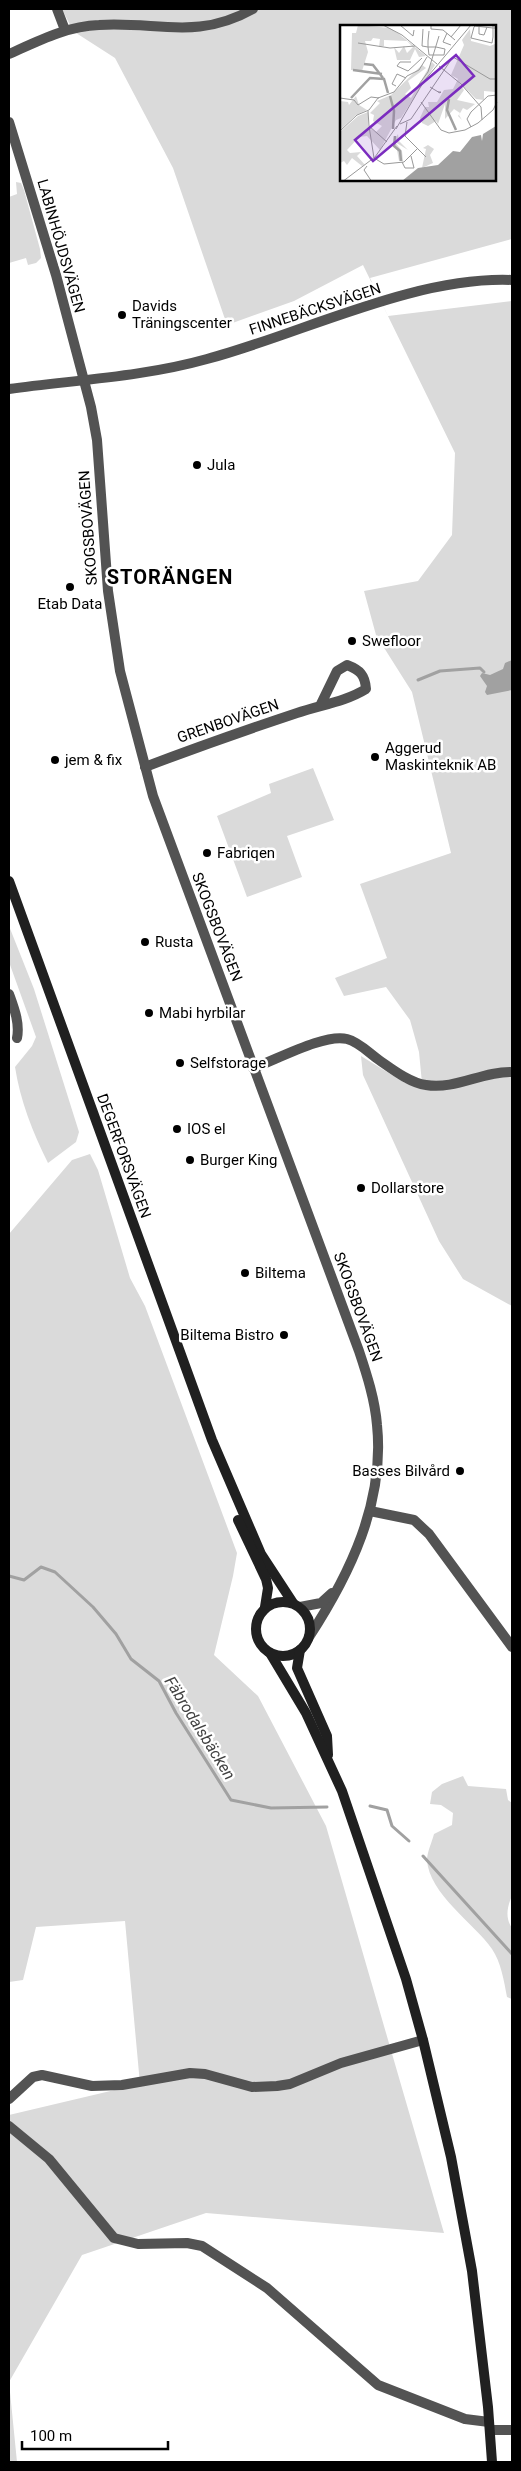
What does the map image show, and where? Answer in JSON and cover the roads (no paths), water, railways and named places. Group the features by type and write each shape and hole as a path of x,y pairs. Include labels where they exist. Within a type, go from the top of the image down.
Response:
{"main road":[{"name":"DEGERFORSVÄGEN","path":"9,881 212,1440 235,1511 266,1579 268,1588 265,1607"},
{"name":"DEGERFORSVÄGEN","path":"212,1440 261,1554 297,1605"},
{"path":"328,1756 327,1736 297,1668 300,1650 309,1636 309,1621 297,1605 280,1601 265,1607 259,1616 256,1631 261,1646 270,1653 296,1695 328,1756 342,1791 374,1882 423,2040 439,2099 467,2245 480,2330 492,2462"},
{"path":"270,1653 285,1656 300,1650"}],"street":[{"path":"57,9 65,30"},
{"path":"9,54 65,30 81,26 119,24 192,29 224,22 253,9"},
{"name":"LABINHÖJDSVÄGEN","path":"9,122 56,275 83,379"},
{"name":"FINNEBÄCKSVÄGEN","path":"9,389 164,368 206,360 390,300 470,281 512,280"},
{"name":"SKOGSBOVÄGEN","path":"83,379 97,436 108,591 120,671 145,767 174,857 368,1380 377,1426 377,1462 366,1528 339,1585 309,1636"},
{"name":"GRENBOVÄGEN","path":"145,767 321,704 355,696 366,689 365,679 358,669 347,665 337,671 321,704"},
{"path":"9,994 16,1012 17,1038"},
{"path":"253,1068 323,1041 338,1038 354,1042 398,1072 423,1085 437,1087 488,1074 512,1072"},
{"path":"370,1510 414,1520 429,1534 512,1647"},
{"name":"SKOGSBOVÄGEN","path":"297,1605 321,1603 339,1585"},
{"path":"9,2099 33,2077 42,2075 92,2086 122,2085 190,2073 205,2074 252,2086 277,2086 290,2084 341,2063 423,2040"},
{"path":"9,2126 49,2159 114,2238 138,2244 187,2243 202,2246 267,2288 378,2385 465,2418 490,2426 512,2430"}],"waterway":[{"path":"418,680 440,671 480,668 484,672"},
{"name":"Fäbrodalsbäcken","path":"9,1576 24,1580 41,1567 55,1572 93,1607 116,1634 131,1659 159,1681 176,1713 231,1800 271,1808 327,1807"},
{"name":"Fäbrodalsbäcken","path":"370,1806 387,1810 392,1826 409,1841"},
{"name":"Fäbrodalsbäcken","path":"423,1856 512,1954"}],"place":[{"name":"Davids Träningscenter","path":"122,315"},
{"name":"Jula","path":"197,465"},
{"name":"Etab Data","path":"70,587"},
{"name":"Swefloor","path":"352,641"},
{"name":"Aggerud Maskinteknik AB","path":"375,757"},
{"name":"jem & fix","path":"55,760"},
{"name":"Fabriqen","path":"207,853"},
{"name":"Rusta","path":"145,942"},
{"name":"Mabi hyrbilar","path":"149,1013"},
{"name":"Selfstorage","path":"180,1063"},
{"name":"IOS el","path":"177,1129"},
{"name":"Burger King","path":"190,1160"},
{"name":"Dollarstore","path":"361,1188"},
{"name":"Biltema","path":"245,1273"},
{"name":"Biltema Bistro","path":"284,1335"},
{"name":"Basses Bilvård","path":"460,1471"}],"district":[{"name":"STORÄNGEN","path":"170,577"}]}
